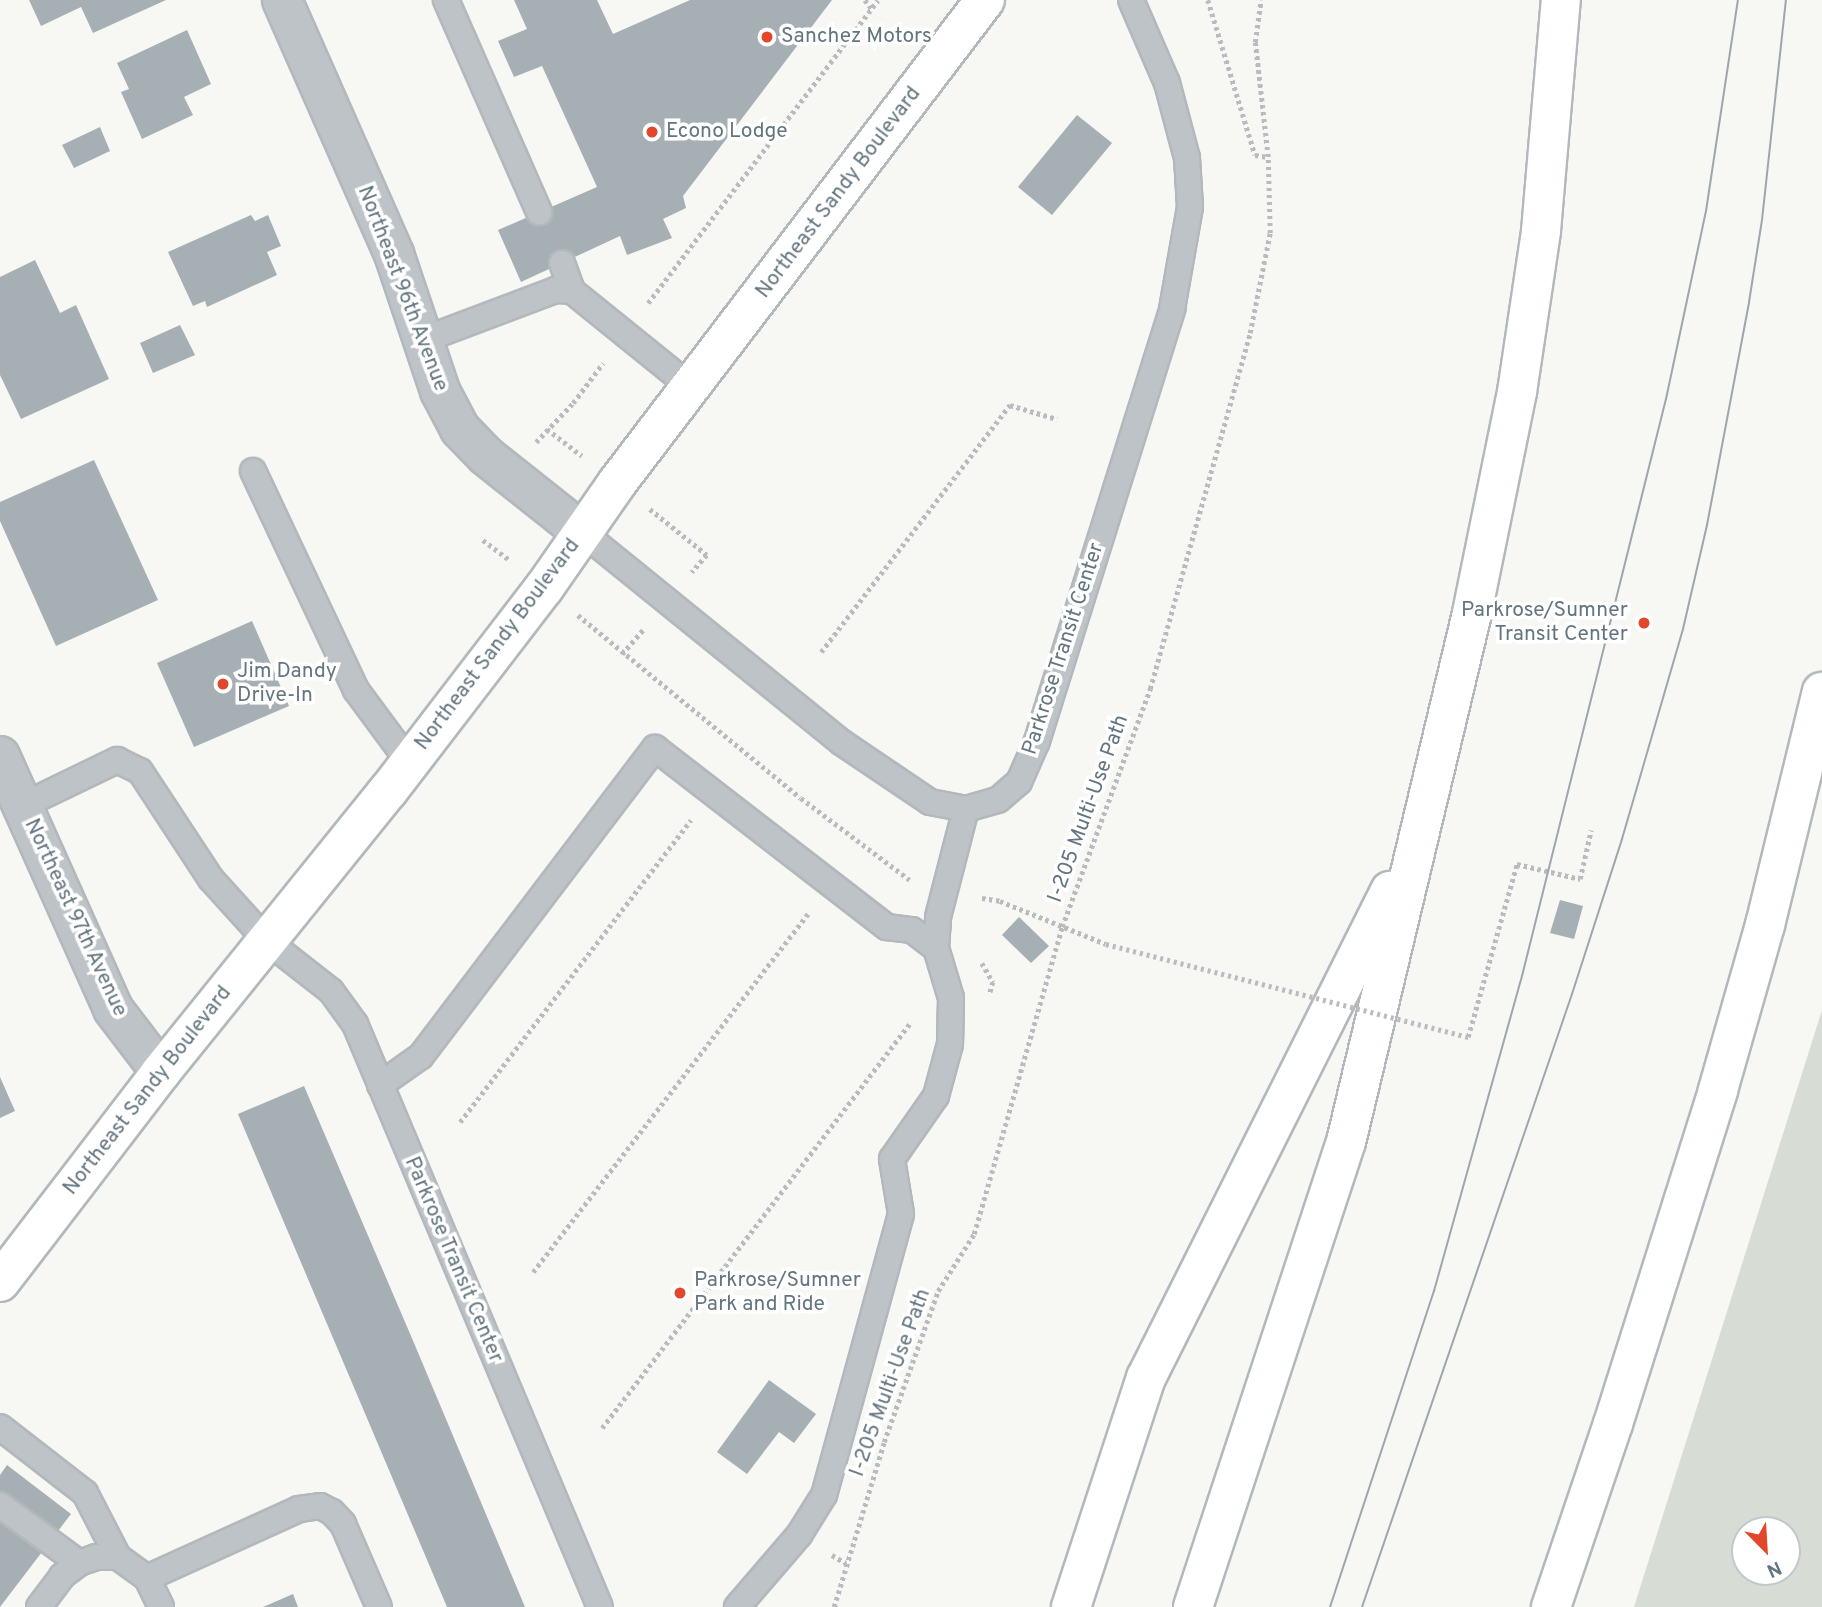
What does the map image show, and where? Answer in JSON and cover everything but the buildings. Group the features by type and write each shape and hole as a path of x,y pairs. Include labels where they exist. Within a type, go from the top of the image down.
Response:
{"main road":[{"name":"Northeast Sandy Boulevard","path":"0,1282 161,1072 410,763 985,0"},
{"path":"1193,1607 1346,1142 1472,613 1517,391 1541,231 1561,0"},
{"path":"1551,1607 1618,1411 1718,1090 1765,925 1822,692"},
{"path":"1071,1607 1146,1378 1419,834"}],"street":[{"name":"Northeast 96th Avenue","path":"282,0 394,254 440,391 460,429 486,456 583,533"},
{"name":"Northeast 97th Avenue","path":"0,756 113,1009 161,1072"}],"lane":[{"path":"446,0 539,212"},
{"name":"Parkrose Transit Center","path":"583,533 841,741 930,802 966,809 998,800 1018,782 1037,741 1172,309 1190,207 1187,158 1167,83 1131,0"},
{"path":"562,263 572,291"},
{"path":"423,340 555,290 572,291 592,304 691,387"},
{"path":"253,471 356,690 410,763"},
{"path":"380,1085 421,1056 655,748 887,928 912,930 936,948"},
{"name":"Parkrose Transit Center","path":"22,806 117,760 140,771 211,879 267,941 331,991 355,1024 600,1607"},
{"path":"737,1607 799,1535 824,1495 901,1214 892,1159 936,1096 950,1044 951,998 936,948 938,917 966,809"},
{"path":"0,1427 85,1493 118,1557 146,1578 161,1607"},
{"path":"0,1505 79,1563"},
{"path":"146,1578 299,1509 320,1506 332,1511 343,1524 379,1607"},
{"path":"39,1607 62,1576 79,1563 96,1557 118,1557"}],"path":[{"path":"864,0 872,9"},
{"path":"547,429 573,403 878,0"},
{"path":"1208,0 1255,155 1268,157"},
{"name":"I-205 Multi-Use Path","path":"834,1607 884,1442 939,1290 974,1234 1062,927 1150,689 1250,333 1270,233 1268,157 1255,42 1261,0"},
{"path":"821,652 1010,405 1057,419"},
{"path":"483,540 519,567"},
{"path":"570,609 801,798 918,887 1000,901 1106,944 1468,1037 1517,864 1580,879 1591,830"},
{"path":"460,1122 712,793"},
{"path":"533,1272 830,884"},
{"path":"603,1428 916,1016 951,998 988,997 993,982 980,959"}],"shaded area":[{"path":"1822,1010 1822,1607 1634,1607"}],"tram line":[{"path":"1330,1607 1434,1291 1521,980 1666,399 1706,211 1738,0"},
{"path":"1362,1607 1572,994 1622,839 1683,629 1707,525 1749,302 1762,220 1786,0"}],"place":[{"name":"Sanchez Motors","path":"767,37"},
{"name":"Econo Lodge","path":"652,132"},
{"name":"Parkrose/Sumner Transit Center","path":"1644,623"},
{"name":"Jim Dandy Drive-In","path":"223,684"},
{"name":"Parkrose/Sumner Park and Ride","path":"680,1293"}]}
